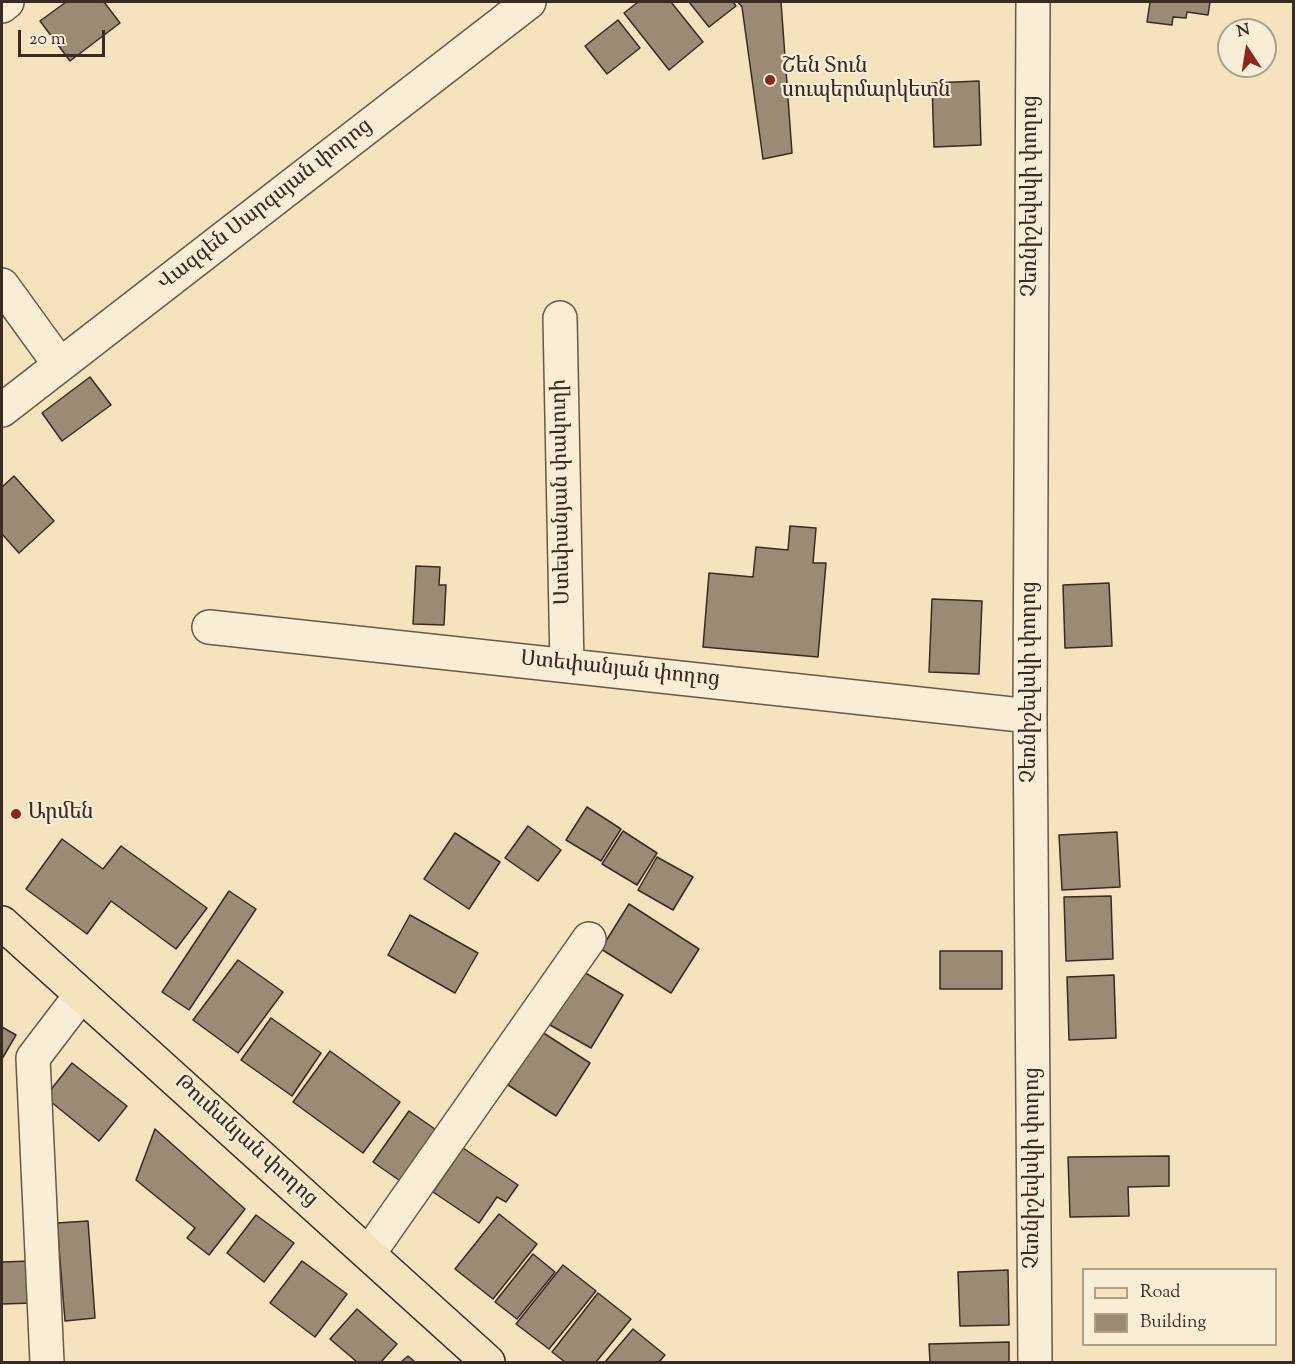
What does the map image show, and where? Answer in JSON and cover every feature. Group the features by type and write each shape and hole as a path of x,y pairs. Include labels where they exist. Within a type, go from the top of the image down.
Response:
{"main road":[{"name":"Թումանյան փողոց","path":"2,923 488,1362"}],"street":[{"path":"2,6 7,2"},
{"name":"Վազգեն Սարգսյան փողոց","path":"2,410 529,2"},
{"name":"Չեռնիշեվսկի փողոց","path":"1033,2 1030,716 1035,1362"},
{"path":"2,285 60,365"},
{"name":"Ստեփանյան փակուղի","path":"560,318 567,666"},
{"name":"Ստեփանյան փողոց","path":"209,627 1030,716"},
{"path":"369,1253 589,939"},
{"path":"47,1362 33,1058 81,995"}],"building":[{"path":"66,2 104,2 120,23 70,61 40,21"},
{"path":"638,2 671,2 703,42 669,70 624,13"},
{"path":"689,2 733,2 736,6 709,27"},
{"name":"Շեն Տուն սուպերմարկետն","path":"738,2 781,2 792,153 763,159 742,7"},
{"path":"1150,2 1210,2 1208,15 1187,12 1186,18 1173,17 1172,25 1147,22"},
{"path":"618,20 640,48 607,74 585,46"},
{"path":"979,81 981,145 934,147 932,83"},
{"path":"90,377 111,405 62,441 42,413"},
{"path":"14,476 54,521 19,553 2,534 2,487"},
{"path":"790,526 816,528 813,563 826,563 818,657 703,647 709,573 753,577 756,547 788,550"},
{"path":"416,566 440,567 439,585 446,585 444,625 413,624"},
{"path":"1109,583 1112,646 1065,648 1063,585"},
{"path":"932,599 982,601 979,674 929,672"},
{"path":"587,807 621,829 601,861 566,840"},
{"path":"528,826 561,850 538,881 505,858"},
{"path":"623,831 657,853 637,885 602,864"},
{"path":"1117,832 1120,887 1062,890 1059,835"},
{"path":"455,833 500,862 469,909 424,879"},
{"path":"62,839 103,869 121,846 207,908 176,949 111,901 87,934 26,889"},
{"path":"657,857 693,877 673,910 638,890"},
{"path":"229,891 256,909 189,1010 162,992"},
{"path":"1111,896 1113,959 1066,961 1064,897"},
{"path":"629,904 699,949 671,993 601,949"},
{"path":"410,915 478,953 455,993 388,955"},
{"path":"940,951 1002,951 1002,989 940,989"},
{"path":"238,960 283,992 238,1053 193,1020"},
{"path":"582,971 623,995 591,1048 550,1025"},
{"path":"1114,975 1116,1038 1069,1040 1067,977"},
{"path":"271,1018 321,1053 292,1096 241,1060"},
{"path":"2,1027 16,1035 2,1059"},
{"path":"542,1032 590,1063 556,1116 508,1085"},
{"path":"330,1051 400,1102 363,1153 293,1102"},
{"path":"72,1063 127,1106 99,1141 45,1097"},
{"path":"409,1111 442,1134 406,1185 373,1162"},
{"path":"155,1129 245,1209 209,1255 187,1238 195,1228 136,1180"},
{"path":"463,1148 518,1185 506,1202 497,1197 479,1223 433,1192"},
{"path":"1169,1156 1169,1186 1128,1187 1129,1216 1070,1217 1068,1157"},
{"path":"499,1214 537,1244 493,1299 455,1269"},
{"path":"256,1215 294,1243 264,1282 227,1253"},
{"path":"88,1221 95,1318 65,1321 57,1223"},
{"path":"533,1254 555,1272 517,1319 495,1302"},
{"path":"31,1261 33,1303 2,1304 2,1262"},
{"path":"302,1261 347,1294 315,1337 270,1303"},
{"path":"563,1265 596,1291 549,1349 516,1324"},
{"path":"1008,1270 1009,1325 960,1326 958,1272"},
{"path":"598,1293 631,1319 596,1362 565,1362 552,1352"},
{"path":"357,1309 397,1344 381,1362 357,1362 330,1339"},
{"path":"633,1329 665,1355 659,1362 605,1362"},
{"path":"1009,1342 1009,1362 930,1362 929,1344"},
{"path":"408,1356 415,1362 401,1362"}],"place":[{"name":"Շեն Տուն սուպերմարկետն","path":"770,80"},
{"name":"Արմեն","path":"16,814"}]}
